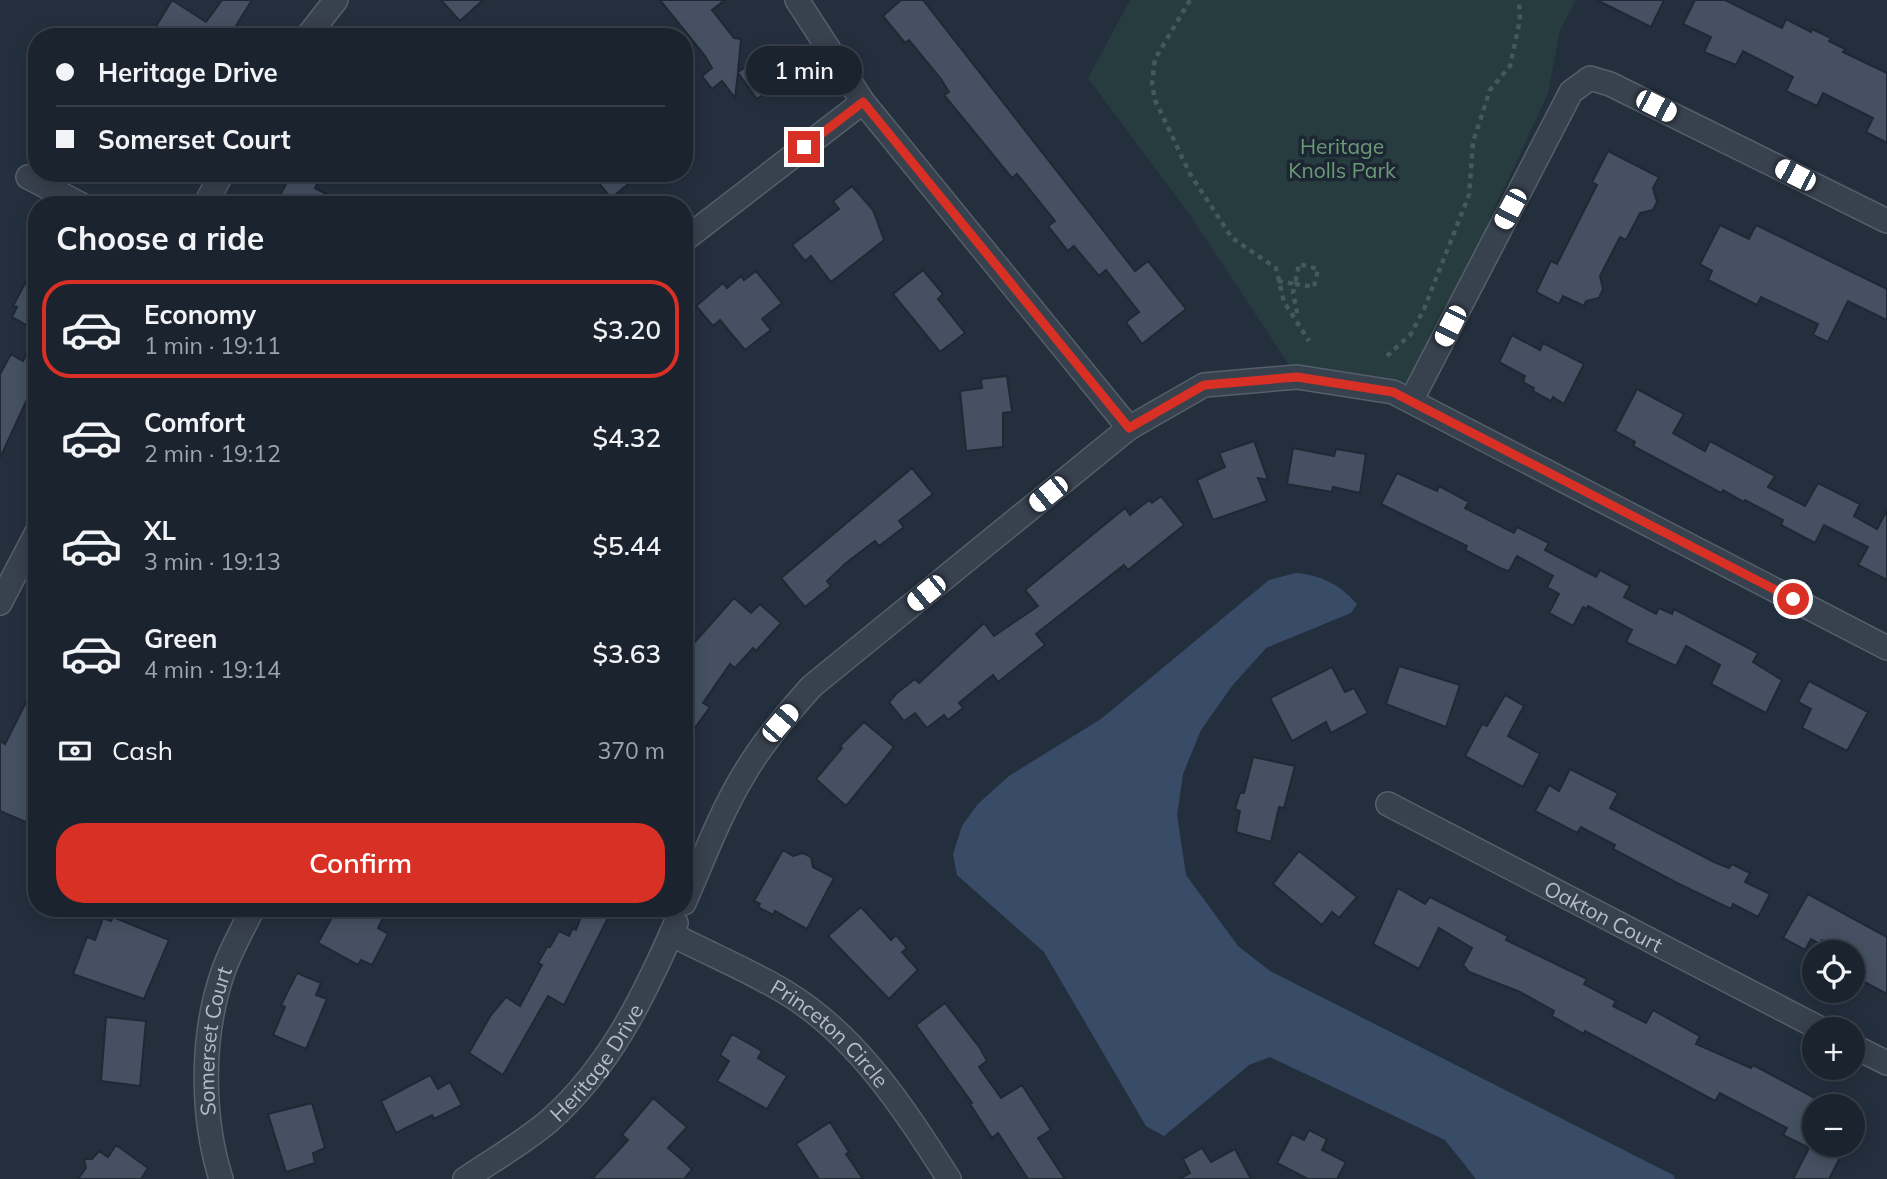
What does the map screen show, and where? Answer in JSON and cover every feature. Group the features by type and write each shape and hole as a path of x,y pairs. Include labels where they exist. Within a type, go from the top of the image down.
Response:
{"street":[{"path":"314,28 336,0"},
{"path":"797,0 863,102 1129,428"},
{"path":"1411,401 1571,92 1590,78 1610,83 1887,221"},
{"path":"693,233 863,102"},
{"path":"38,182 65,196"},
{"path":"693,882 720,819 744,774 780,723 812,686 1129,428 1204,385 1297,377 1393,392 1887,648"},
{"path":"0,603 28,549"},
{"name":"Oakton Court","path":"1388,804 1802,1019"},
{"name":"Somerset Court","path":"220,1179 210,1144 207,1048 222,974 249,917"},
{"name":"Heritage Drive","path":"465,1179 524,1141 584,1085 631,1019 678,917"},
{"name":"Princeton Circle","path":"671,934 787,993 853,1045 915,1125 949,1179"},
{"path":"1865,1052 1887,1063"}],"path":[{"path":"1189,0 1155,59 1152,83 1155,100 1190,174 1232,238 1273,264 1284,302 1309,341"},
{"path":"1387,356 1410,334 1424,309 1469,195 1473,142 1490,90 1510,66 1520,20 1519,0"},
{"path":"1278,281 1295,284 1314,287 1318,269 1299,264 1295,284 1293,293 1298,320"}],"green space":[{"name":"Heritage Knolls Park","path":"1130,0 1576,0 1560,30 1548,93 1410,395 1291,368 1192,218 1088,78"}],"water":[{"path":"1296,573 1330,582 1357,604 1351,613 1266,648 1232,686 1201,730 1183,774 1177,815 1186,875 1238,946 1270,971 1673,1175 1675,1179 1476,1179 1445,1140 1270,1057 1249,1065 1164,1136 1146,1126 1044,952 957,875 953,854 962,826 978,804 1009,776 1101,719 1269,580"}],"building":[{"path":"172,0 206,22 222,0 252,0 235,28 155,28"},
{"path":"441,0 483,0 460,21"},
{"path":"660,0 725,0 712,10 734,38 741,39 738,72 759,58 778,83 757,99 738,73 735,98 722,81 712,89 702,76 712,68 693,41 693,28 682,28"},
{"path":"901,0 923,0 1135,271 1148,261 1186,309 1142,344 1126,322 1139,312 1106,270 1099,276 1074,246 1068,251 1048,226 1055,221 1017,174 1012,178 944,95 949,92 941,79 909,40 905,43 883,16"},
{"path":"1597,0 1664,0 1651,27"},
{"path":"1695,0 1725,0 1782,28 1786,19 1811,32 1812,29 1831,38 1829,41 1845,49 1843,52 1887,73 1887,143 1866,132 1873,118 1823,93 1817,106 1786,91 1793,77 1743,51 1736,65 1704,52 1711,37 1683,24"},
{"path":"1608,151 1659,177 1653,188 1657,202 1653,210 1640,213 1626,240 1620,237 1600,276 1603,289 1599,298 1586,301 1584,306 1563,296 1559,304 1536,292 1551,261 1557,264 1597,185 1592,182"},
{"path":"287,182 318,182 315,188 330,196 280,196"},
{"path":"598,182 631,182 613,196 609,196"},
{"path":"852,186 873,210 884,240 831,282 811,256 805,261 792,245 839,209 833,201"},
{"path":"1720,225 1749,239 1756,225 1887,289 1887,320 1848,301 1828,342 1813,335 1818,324 1761,297 1757,305 1708,280 1712,271 1700,264"},
{"path":"923,270 943,294 938,299 965,333 940,352 893,294"},
{"path":"756,271 782,303 762,319 771,330 745,350 720,320 713,326 696,306 723,283 727,288 741,276 744,280"},
{"path":"28,278 28,326 12,317 17,307 13,306"},
{"path":"1512,335 1540,350 1543,343 1584,364 1564,404 1553,397 1551,401 1533,391 1534,388 1523,382 1525,376 1499,362"},
{"path":"28,351 28,397 0,458 0,374 11,354 23,361"},
{"path":"1007,376 1012,412 1003,413 1003,447 966,451 960,391 982,388 981,379"},
{"path":"1637,389 1684,414 1673,433 1705,451 1710,441 1775,476 1768,487 1805,506 1818,483 1860,504 1854,516 1877,529 1887,510 1887,580 1858,565 1868,547 1824,525 1815,543 1781,525 1783,520 1723,490 1721,493 1633,446 1635,442 1615,431"},
{"path":"1254,441 1268,480 1258,478 1267,501 1213,520 1197,480 1225,467 1219,453"},
{"path":"1293,448 1334,456 1336,449 1366,454 1360,493 1333,487 1332,492 1287,484"},
{"path":"912,468 933,494 899,521 904,527 879,546 875,541 846,563 827,581 831,586 805,607 781,578"},
{"path":"1397,473 1437,491 1439,486 1469,502 1465,508 1514,533 1517,527 1549,543 1545,550 1596,577 1600,570 1630,586 1624,597 1656,614 1659,608 1672,614 1674,609 1758,653 1753,662 1782,680 1766,713 1711,684 1720,665 1686,646 1676,666 1626,642 1632,630 1588,606 1587,609 1583,607 1573,626 1549,613 1559,594 1547,587 1553,576 1517,556 1509,571 1502,569 1465,550 1467,546 1381,504"},
{"path":"1161,496 1184,525 1128,570 1124,565 1036,634 1045,645 998,682 993,675 959,703 963,708 948,720 944,715 927,728 915,713 904,721 889,702 897,693 915,679 919,683 984,623 994,636 1038,606 1025,590 1125,508 1130,515 1149,500 1152,503"},
{"path":"734,598 751,613 760,604 781,623 756,651 753,648 735,668 730,664 703,703 710,707 693,731 693,644"},
{"path":"1399,666 1460,685 1446,727 1386,704"},
{"path":"1332,667 1345,692 1354,688 1368,713 1331,733 1326,722 1292,741 1270,698"},
{"path":"1809,681 1868,712 1847,751 1802,728 1811,709 1798,702"},
{"path":"1505,695 1524,706 1508,736 1540,754 1523,787 1465,756 1482,724 1487,726"},
{"path":"28,698 28,823 0,811 0,741 5,744"},
{"path":"864,722 894,747 846,806 816,779 842,748 840,746"},
{"path":"1253,757 1295,766 1284,808 1279,807 1271,842 1236,832 1240,811 1235,809 1240,793 1244,793"},
{"path":"1570,769 1618,793 1610,808 1714,862 1729,868 1732,864 1750,873 1745,882 1770,894 1758,917 1733,904 1731,909 1677,883 1613,849 1615,845 1581,827 1577,833 1535,811 1549,785 1559,791"},
{"path":"783,850 793,856 803,853 811,857 813,867 834,878 807,929 775,911 773,915 758,907 760,904 754,901"},
{"path":"1299,851 1357,897 1339,918 1332,912 1322,925 1273,884"},
{"path":"1398,888 1425,904 1430,897 1508,936 1506,940 1587,979 1584,984 1616,1001 1613,1006 1646,1023 1653,1010 1700,1036 1696,1044 1751,1068 1753,1065 1807,1094 1802,1094 1802,1144 1783,1135 1787,1128 1720,1093 1715,1101 1585,1031 1584,1034 1552,1016 1554,1011 1520,992 1469,972 1463,965 1472,948 1439,928 1419,969 1373,944"},
{"path":"1808,894 1887,937 1887,994 1865,982 1865,940 1802,940 1802,948 1783,938"},
{"path":"861,907 891,940 896,935 907,948 902,952 918,970 889,999 828,936"},
{"path":"113,917 169,940 144,999 73,974 87,937 95,940 103,918 111,921"},
{"path":"332,917 384,917 378,928 388,934 372,965 361,960 358,965 318,943"},
{"path":"581,917 608,917 564,1005 548,996 503,1075 469,1053 491,1015 506,997 520,1006 542,965 538,963 559,931 569,936 573,928 576,930"},
{"path":"297,973 321,983 316,995 327,999 306,1049 273,1035 285,1007 281,1005"},
{"path":"945,1003 980,1048 987,1061 979,1067 1001,1098 1022,1085 1051,1130 1038,1138 1065,1179 1028,1179 998,1133 992,1138 970,1104 972,1103 916,1025"},
{"path":"106,1017 146,1021 140,1086 101,1081"},
{"path":"732,1034 762,1051 758,1058 787,1076 767,1109 717,1081 729,1061 720,1055"},
{"path":"430,1075 438,1089 450,1082 462,1105 434,1119 432,1115 396,1133 381,1101"},
{"path":"653,1098 687,1127 668,1148 692,1169 684,1179 592,1179 628,1140 622,1135"},
{"path":"312,1103 325,1148 313,1153 315,1163 286,1172 268,1114"},
{"path":"830,1122 849,1152 846,1154 863,1179 819,1179 796,1144"},
{"path":"1309,1130 1327,1139 1322,1150 1346,1162 1337,1179 1308,1179 1277,1163 1292,1134 1304,1140"},
{"path":"116,1145 148,1168 141,1179 78,1179 86,1168 84,1159 92,1159 99,1151 108,1157"},
{"path":"1202,1148 1211,1162 1235,1149 1251,1179 1179,1179 1190,1173 1183,1159"},
{"path":"1804,1157 1840,1157 1829,1179 1793,1179"}],"route":[{"path":"804,147 863,102 1129,428 1204,385 1297,377 1393,392 1793,599"}]}
